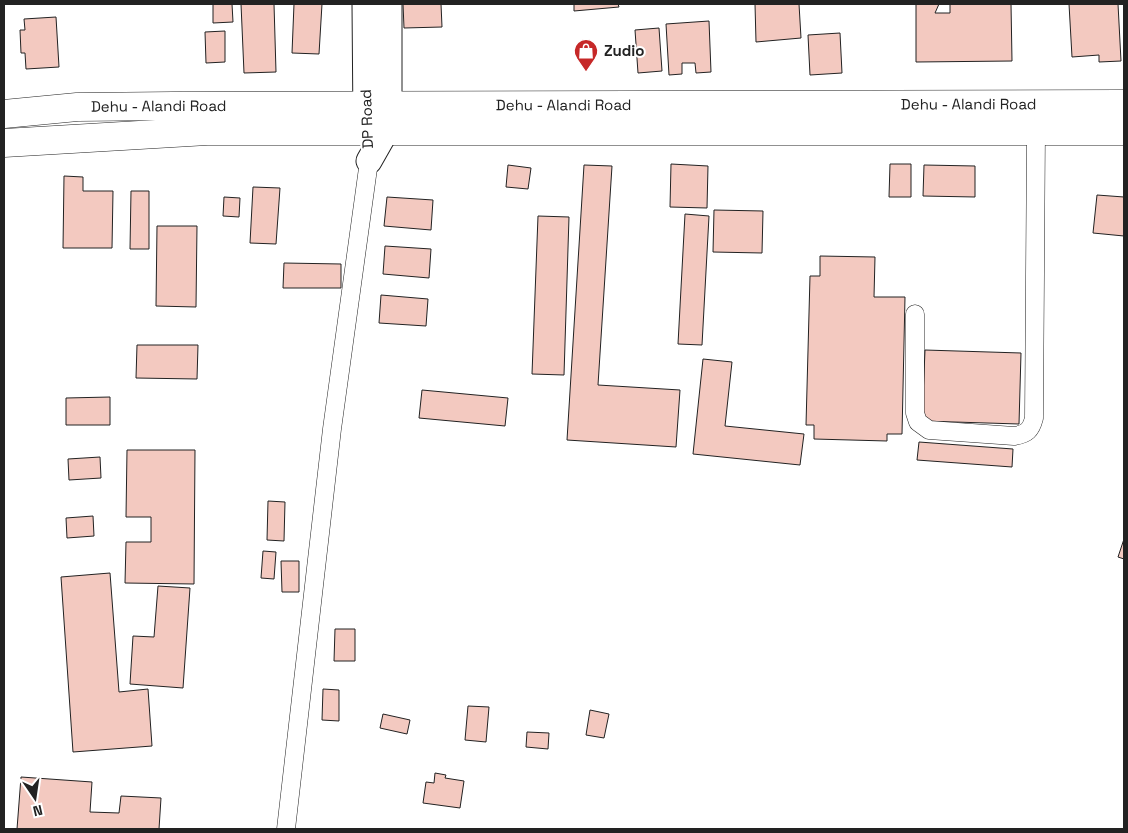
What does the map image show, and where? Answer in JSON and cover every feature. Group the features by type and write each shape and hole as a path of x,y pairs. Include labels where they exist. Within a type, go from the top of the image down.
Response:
{"main road":[{"name":"Dehu - Alandi Road","path":"4,143 207,131 377,118 1124,104"},
{"name":"Dehu - Alandi Road","path":"4,114 91,107 377,118 1036,131 1124,131"},
{"path":"91,107 93,137"}],"street":[{"name":"DP Road","path":"365,4 377,118"},
{"name":"DP Road","path":"369,161 377,118 389,4"},
{"path":"915,314 915,413 918,422 929,430 1014,436 1024,434 1031,428 1034,418 1036,131"},
{"path":"286,829 332,428 369,161"}],"building":[{"path":"213,4 232,4 233,22 213,23"},
{"path":"241,4 274,4 276,72 244,73"},
{"path":"294,4 322,4 319,54 292,53"},
{"path":"403,4 441,4 442,27 404,28"},
{"path":"574,4 618,4 619,7 574,11"},
{"path":"755,4 799,4 801,38 756,42"},
{"path":"916,4 939,4 935,13 950,13 950,4 1011,4 1012,61 916,62"},
{"path":"1069,4 1118,4 1121,61 1099,62 1099,55 1072,57"},
{"path":"56,17 59,67 26,69 25,53 21,53 20,30 25,30 24,19"},
{"path":"709,21 711,72 696,73 695,63 682,63 682,74 669,75 666,24"},
{"path":"659,28 662,71 638,73 635,30"},
{"path":"225,31 225,62 206,63 205,32"},
{"path":"840,33 842,73 810,75 808,35"},
{"path":"671,164 708,166 707,208 670,207"},
{"path":"890,164 911,164 911,197 889,197"},
{"path":"508,165 531,168 528,189 506,187"},
{"path":"584,165 612,166 598,385 680,390 676,447 567,440"},
{"path":"924,165 975,166 975,197 923,196"},
{"path":"64,176 83,177 83,191 113,191 112,248 63,248"},
{"path":"253,187 280,188 276,244 250,243"},
{"path":"131,191 149,191 149,249 130,249"},
{"path":"1097,195 1124,197 1124,236 1093,233"},
{"path":"224,197 240,198 239,217 223,216"},
{"path":"387,197 433,200 431,230 384,226"},
{"path":"714,210 763,211 762,253 713,252"},
{"path":"685,214 709,216 702,345 678,344"},
{"path":"538,216 569,217 564,375 532,374"},
{"path":"157,226 197,226 196,307 156,306"},
{"path":"385,246 431,249 429,278 383,274"},
{"path":"820,256 875,257 874,297 905,297 902,434 887,434 887,441 814,439 814,425 806,425 810,276 820,276"},
{"path":"284,263 341,264 341,288 283,288"},
{"path":"381,295 428,299 426,326 379,323"},
{"path":"137,345 198,345 197,379 136,378"},
{"path":"925,350 1021,353 1019,424 922,421"},
{"path":"703,359 732,362 725,426 804,434 800,465 693,454"},
{"path":"422,390 508,398 505,426 419,418"},
{"path":"110,397 110,425 66,425 66,398"},
{"path":"919,442 1013,449 1012,467 917,460"},
{"path":"127,450 195,450 194,584 125,583 126,542 151,542 151,517 126,517"},
{"path":"100,457 101,478 69,480 68,459"},
{"path":"268,501 285,502 284,541 267,540"},
{"path":"93,516 94,536 67,538 66,518"},
{"path":"1124,539 1124,559 1118,557"},
{"path":"263,551 276,552 274,579 261,578"},
{"path":"281,561 299,561 299,592 282,592"},
{"path":"110,573 119,692 148,689 152,746 73,752 61,577"},
{"path":"158,586 190,588 183,688 130,684 133,636 154,637"},
{"path":"335,629 355,629 355,661 334,661"},
{"path":"323,689 339,690 339,721 322,720"},
{"path":"468,706 489,707 486,742 465,740"},
{"path":"590,710 609,714 604,738 586,735"},
{"path":"383,714 410,720 407,734 380,728"},
{"path":"527,732 549,733 548,749 526,747"},
{"path":"435,773 446,775 445,778 464,781 460,808 423,803 426,782 434,783"},
{"path":"21,777 92,782 90,812 119,813 121,796 161,798 159,829 17,829"}],"place":[{"name":"Zudio","path":"586,72"}]}
